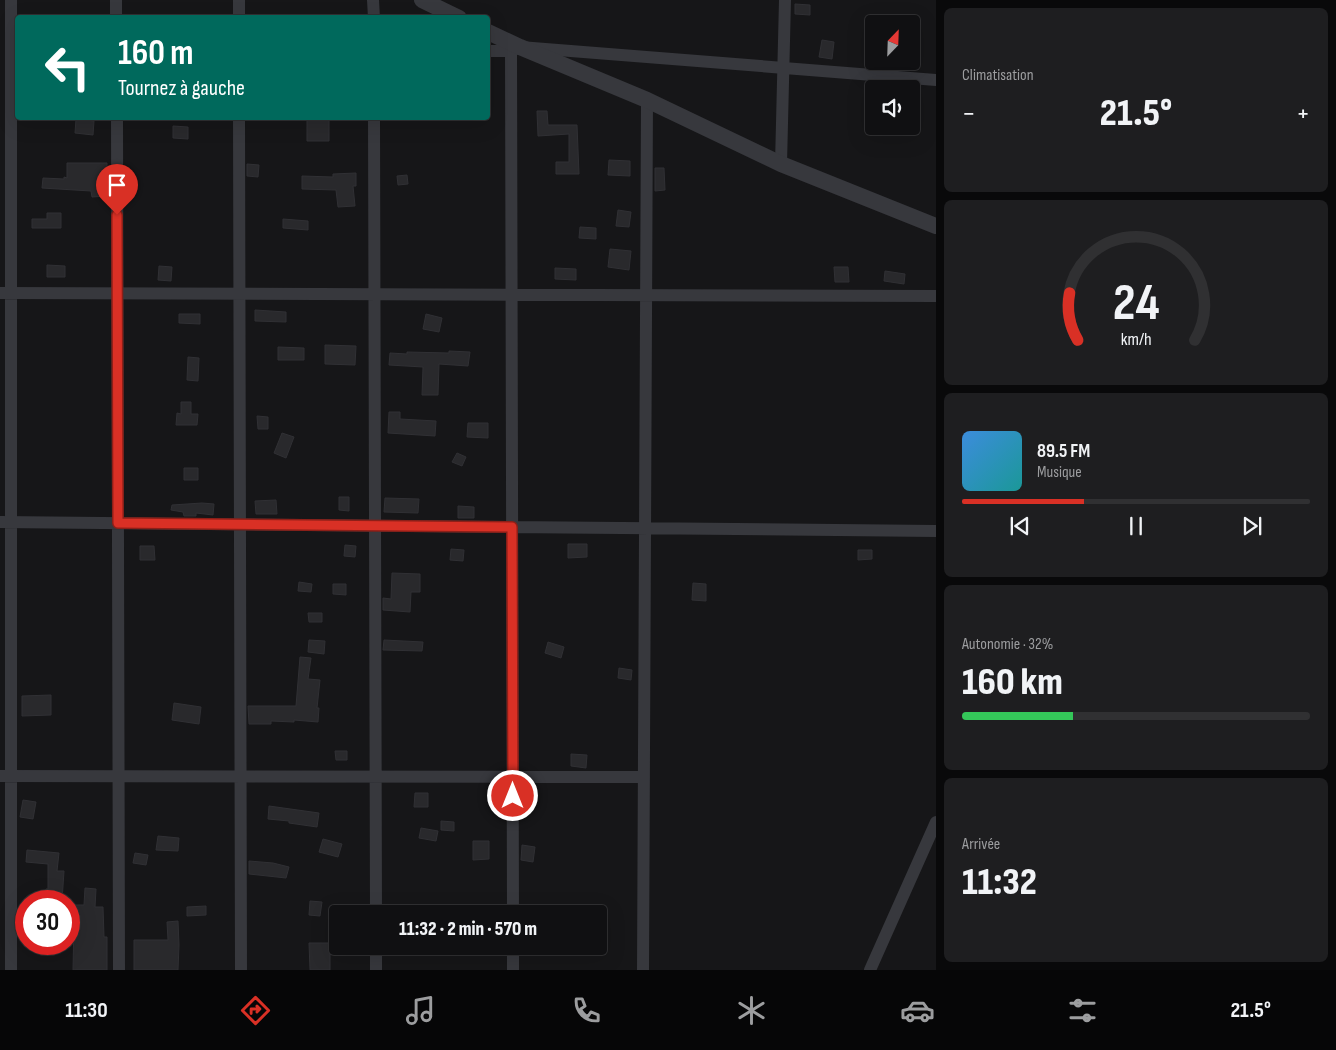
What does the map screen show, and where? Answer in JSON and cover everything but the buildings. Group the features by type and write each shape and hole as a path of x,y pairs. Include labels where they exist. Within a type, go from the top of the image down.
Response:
{"street":[{"path":"11,0 6,293 6,776 12,970"},
{"path":"116,0 116,15"},
{"path":"239,0 239,15"},
{"path":"374,0 374,15"},
{"path":"422,0 452,15"},
{"path":"781,164 785,0"},
{"path":"490,33 515,49 648,100 781,164 936,226"},
{"path":"513,905 512,294 515,49"},
{"path":"490,51 515,49 936,80"},
{"path":"643,970 648,100"},
{"path":"117,120 119,970"},
{"path":"239,120 241,970"},
{"path":"374,120 376,905"},
{"path":"6,293 936,296"},
{"path":"6,522 936,532"},
{"path":"6,776 644,777"},
{"path":"870,970 936,822"},
{"path":"376,955 376,970"},
{"path":"513,955 513,970"}],"route":[{"path":"117,215 118,523 512,527 513,796"}]}
